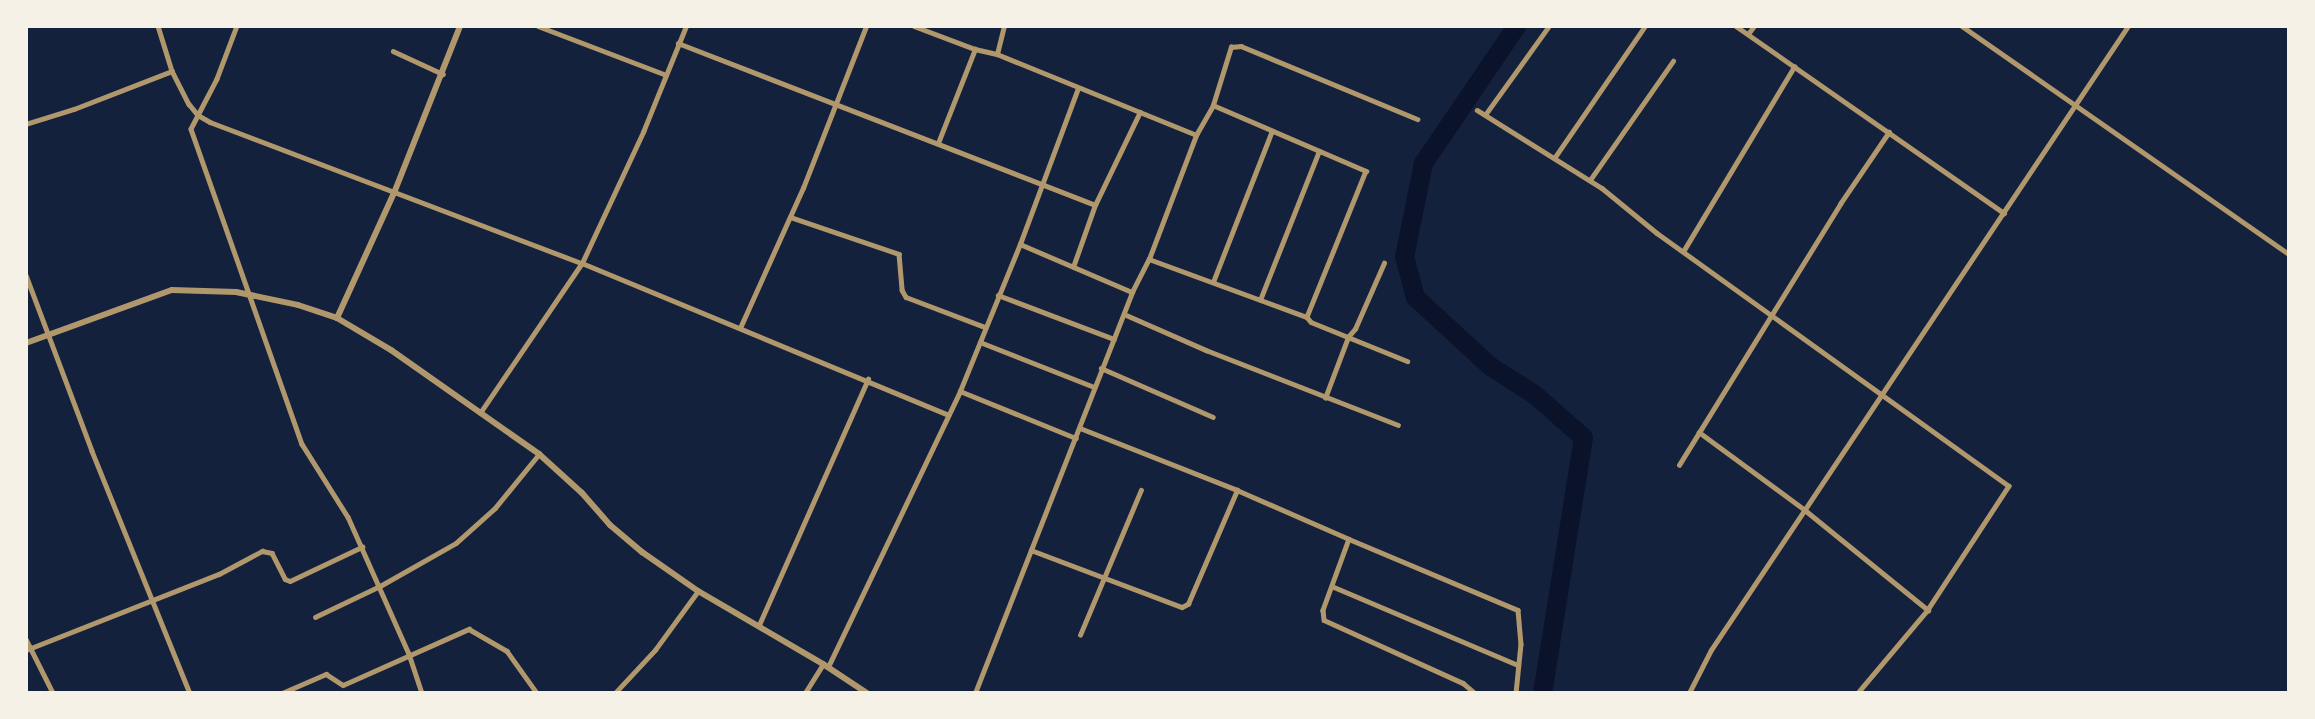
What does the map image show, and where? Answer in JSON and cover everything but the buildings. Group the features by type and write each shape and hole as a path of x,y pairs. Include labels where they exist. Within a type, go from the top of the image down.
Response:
{"street":[{"path":"158,26 172,71 198,115 394,193 582,263 868,379 947,414"},
{"path":"237,26 217,79 191,129 252,296 278,383 302,444 348,517 409,654 422,693"},
{"path":"337,318 394,193 444,74 460,26"},
{"path":"538,26 666,75"},
{"path":"480,413 582,263 686,26"},
{"path":"740,328 790,217 866,26"},
{"path":"914,26 975,49 997,54 1196,135"},
{"path":"997,54 1004,26"},
{"path":"1485,115 1549,26"},
{"path":"1555,157 1646,26"},
{"path":"1736,26 2004,214"},
{"path":"1748,34 1754,26"},
{"path":"1962,26 2076,103 2262,238 2289,254"},
{"path":"1689,693 1711,650 2128,26"},
{"path":"678,43 1095,205"},
{"path":"975,693 1080,428 1101,368 1132,292 1149,259 1196,135 1213,104 1229,51 1236,45 1416,119"},
{"path":"938,142 975,49"},
{"path":"393,51 444,74"},
{"path":"1590,180 1673,61"},
{"path":"1685,250 1794,67"},
{"path":"26,124 74,109 172,71"},
{"path":"805,693 826,665 960,390 1020,244 1078,88"},
{"path":"1213,104 1364,168 1366,173 1307,317"},
{"path":"1477,110 1590,180 2009,486 1927,610 1858,693"},
{"path":"1073,267 1095,205 1140,111"},
{"path":"1213,282 1214,273 1272,131"},
{"path":"1679,465 1840,204 1889,132"},
{"path":"1260,300 1319,150"},
{"path":"790,217 899,254 902,290 906,298 985,327"},
{"path":"1020,244 1132,292"},
{"path":"1149,259 1307,317 1407,361"},
{"path":"1325,398 1348,337 1355,329 1384,263"},
{"path":"26,275 92,451 190,693"},
{"path":"26,343 172,290 236,292 298,305 337,318 391,351 539,454 582,493 610,525 698,591 826,665 867,693"},
{"path":"998,295 1114,339"},
{"path":"1124,314 1325,398 1398,425"},
{"path":"980,342 1094,387"},
{"path":"1101,368 1213,417"},
{"path":"759,625 868,379"},
{"path":"960,390 1076,438"},
{"path":"1080,428 1237,490 1518,610 1521,623 1516,693"},
{"path":"1699,432 1805,510 1927,610"},
{"path":"315,617 380,586 456,543 495,508 539,454"},
{"path":"1080,635 1141,490"},
{"path":"1031,550 1180,607 1185,606 1237,490"},
{"path":"1349,539 1334,587 1323,610 1324,620 1463,683 1475,693"},
{"path":"28,649 219,574 262,551 272,553 285,579 290,581 362,547"},
{"path":"1334,587 1518,665"},
{"path":"615,693 655,650 698,591"},
{"path":"282,693 323,674 343,685 468,629 507,651 537,693"},
{"path":"26,639 28,649 53,693"}],"waterway":[{"path":"1516,26 1423,163 1404,256 1415,297 1490,366 1534,394 1583,437 1542,693"}]}
